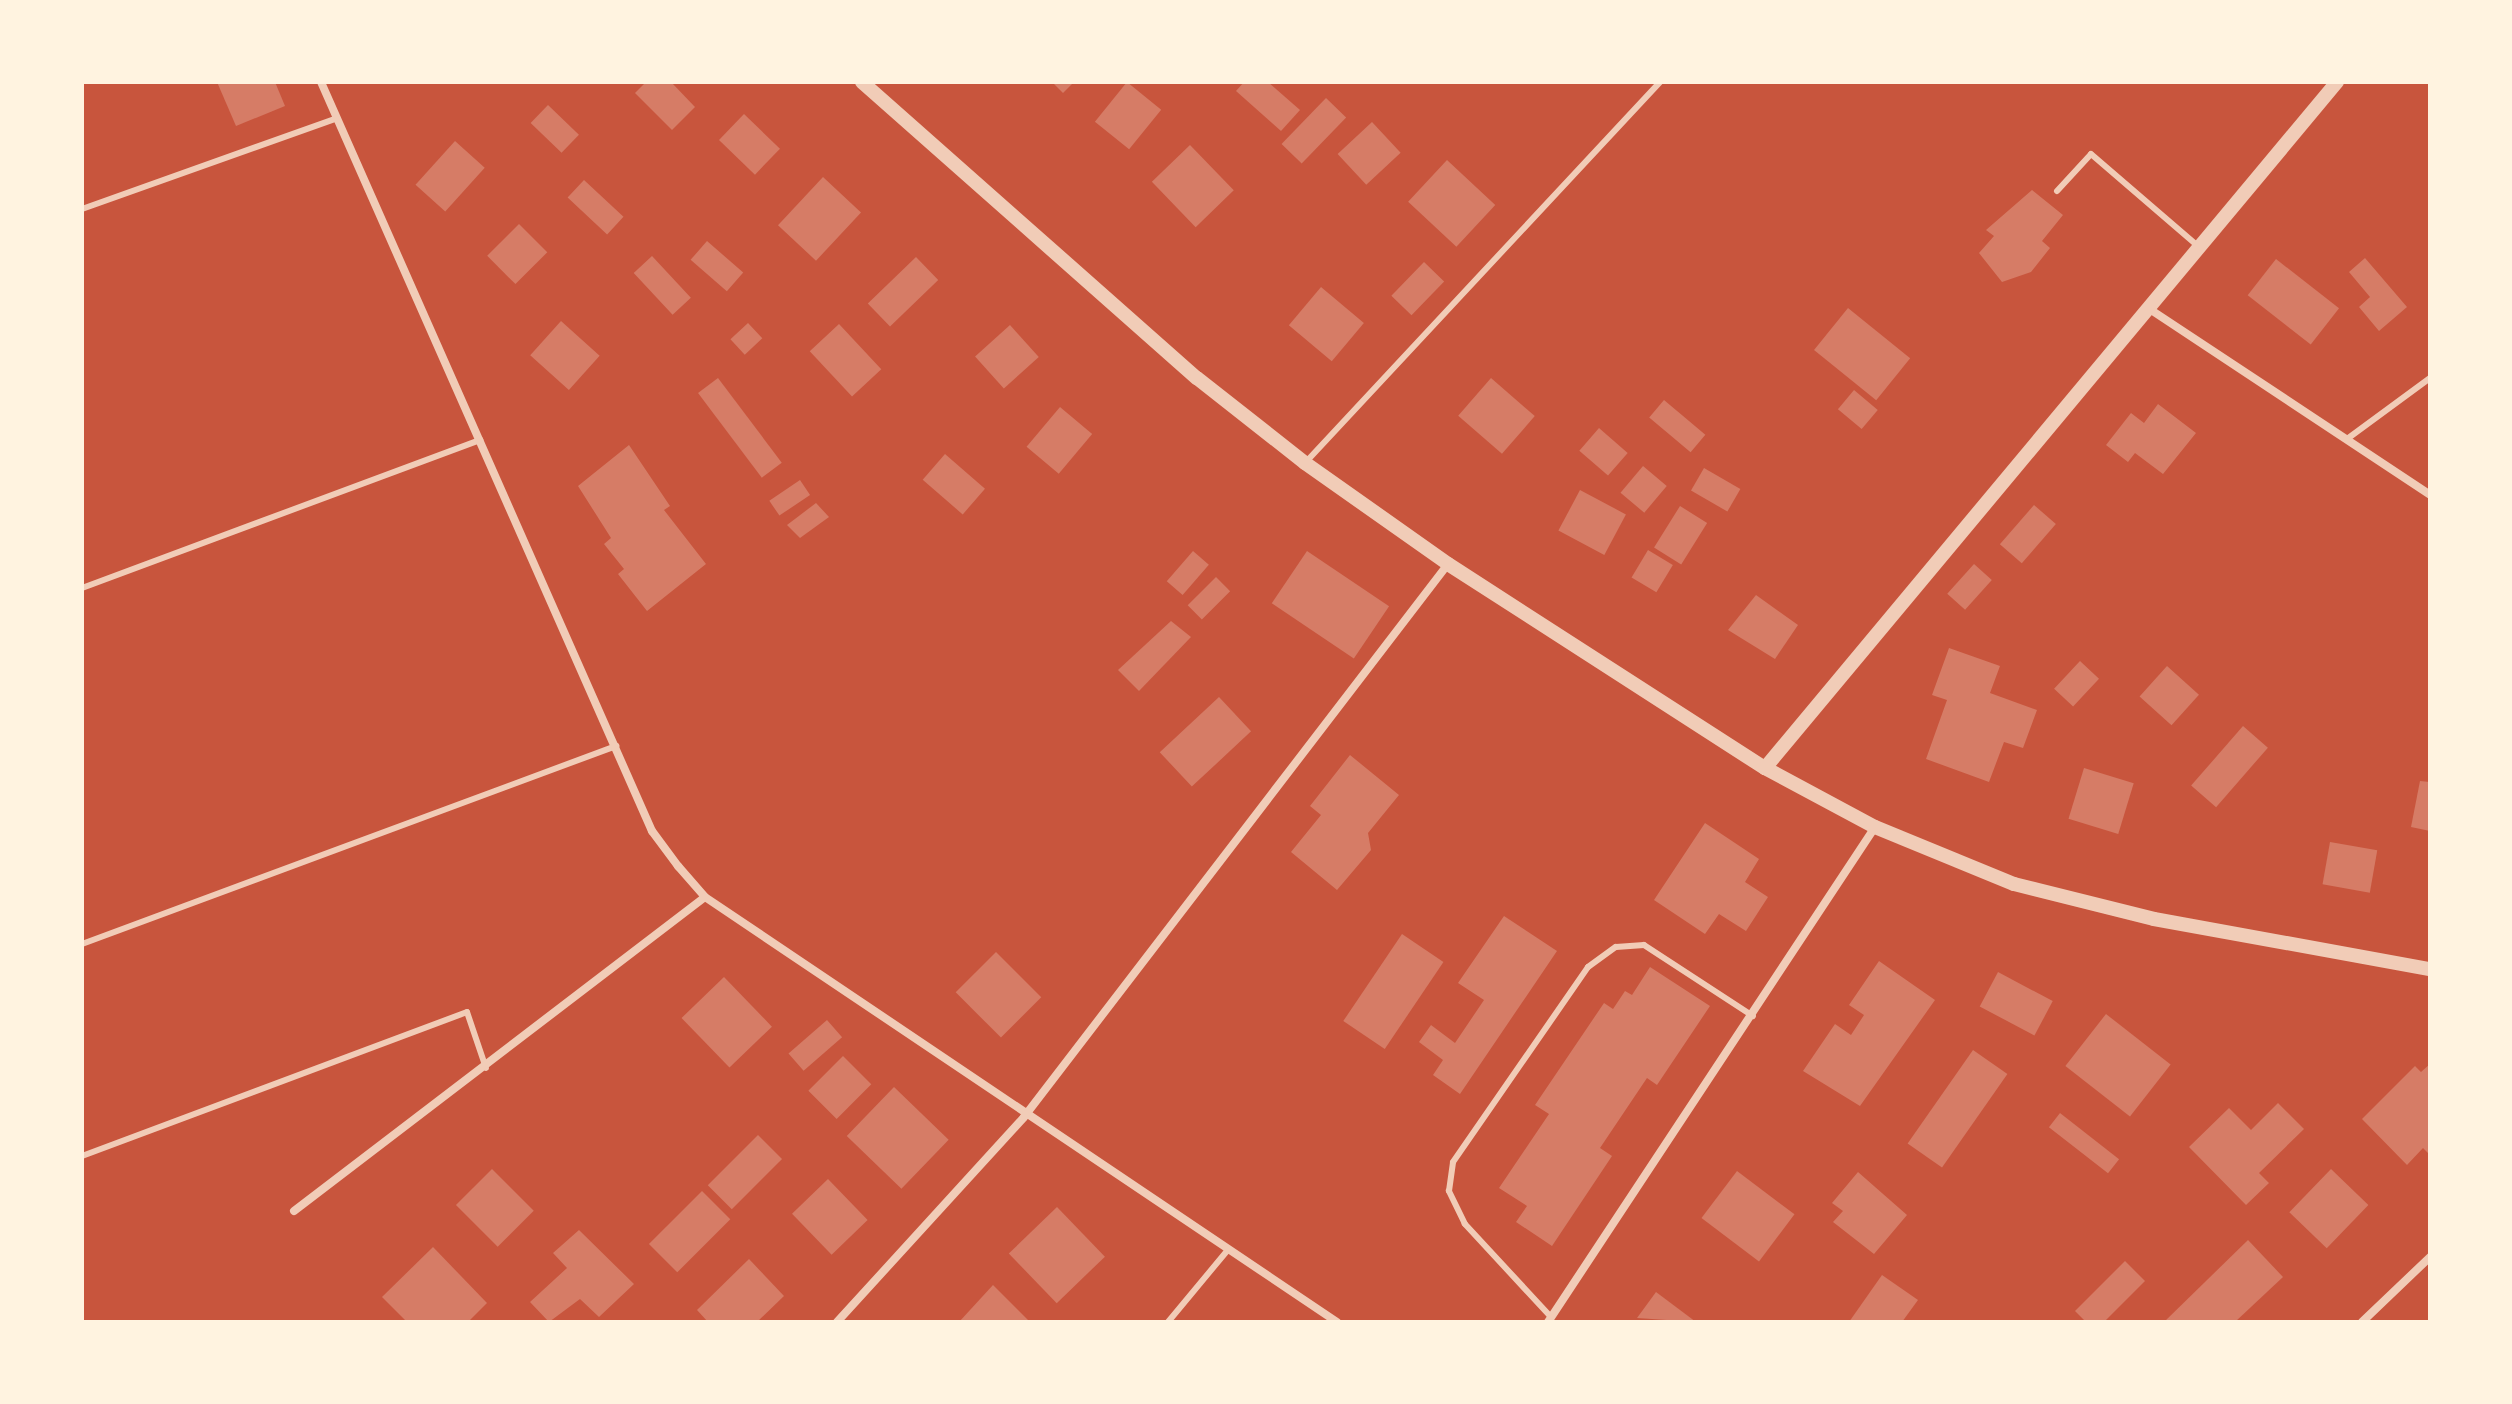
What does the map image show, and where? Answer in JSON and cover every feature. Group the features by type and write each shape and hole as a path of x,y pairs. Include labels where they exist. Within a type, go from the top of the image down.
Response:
{"street":[{"path":"321,82 652,831 705,897 1024,1117 1337,1322"},
{"path":"862,82 1197,378 1305,463 1448,564 1765,768 1875,827 2028,888 2154,919 2430,969"},
{"path":"1765,768 2337,82"},
{"path":"2148,308 2430,495"},
{"path":"837,1322 1024,1117 1448,564"},
{"path":"1550,1319 1875,827"},
{"path":"294,1211 486,1068 705,897"},
{"path":"2362,1322 2430,1257"}],"lane":[{"path":"1305,463 1660,82"},
{"path":"82,209 337,118"},
{"path":"2057,191 2091,154 2201,248"},
{"path":"2347,439 2430,378"},
{"path":"82,588 480,440"},
{"path":"82,944 616,746"},
{"path":"1550,1319 1465,1224 1449,1191 1453,1162 1588,967 1616,947 1644,945 1753,1016"},
{"path":"82,1156 467,1012 486,1068"},
{"path":"1168,1322 1227,1251"}],"building":[{"path":"217,82 275,82 285,106 236,126"},
{"path":"646,82 671,82 695,107 672,130 635,93"},
{"path":"1052,82 1074,82 1063,93"},
{"path":"1127,82 1161,110 1129,149 1095,122"},
{"path":"1244,82 1268,82 1300,110 1281,131 1236,91"},
{"path":"1326,98 1346,117 1302,163 1282,144"},
{"path":"548,105 579,135 562,153 531,123"},
{"path":"744,114 780,149 755,175 719,140"},
{"path":"1372,122 1401,153 1366,185 1338,154"},
{"path":"455,141 485,168 445,212 416,185"},
{"path":"1190,145 1234,190 1196,227 1152,182"},
{"path":"1447,160 1495,205 1456,247 1408,202"},
{"path":"823,177 861,212 816,261 778,225"},
{"path":"584,180 623,217 607,234 568,198"},
{"path":"2032,190 2063,215 2042,241 2050,248 2031,272 2002,282 1979,253 1994,236 1986,230"},
{"path":"519,224 547,252 515,284 487,256"},
{"path":"707,241 743,272 727,291 691,260"},
{"path":"652,256 691,298 673,315 634,273"},
{"path":"916,257 938,280 890,327 868,304"},
{"path":"2365,258 2407,307 2379,331 2359,307 2370,297 2349,272"},
{"path":"2276,259 2339,308 2311,345 2248,295"},
{"path":"1424,262 1444,281 1411,315 1391,296"},
{"path":"1321,287 1364,323 1332,361 1289,325"},
{"path":"1848,308 1910,358 1876,400 1814,350"},
{"path":"561,321 600,356 569,390 530,355"},
{"path":"748,323 762,338 745,355 730,339"},
{"path":"839,324 881,369 852,397 810,351"},
{"path":"1010,325 1039,357 1004,388 975,356"},
{"path":"718,378 782,463 762,478 698,393"},
{"path":"1491,378 1535,416 1502,454 1458,416"},
{"path":"1854,390 1878,410 1862,429 1838,409"},
{"path":"1664,400 1705,435 1691,452 1649,418"},
{"path":"2158,404 2196,433 2163,474 2135,453 2128,462 2106,445 2131,413 2144,423"},
{"path":"1060,407 1092,434 1059,474 1027,447"},
{"path":"1599,428 1628,453 1608,476 1579,451"},
{"path":"629,445 670,506 664,510 706,564 647,611 618,574 624,569 604,544 611,538 578,486"},
{"path":"945,454 985,489 963,514 923,480"},
{"path":"1643,466 1667,486 1644,513 1621,493"},
{"path":"1704,468 1740,489 1727,512 1691,491"},
{"path":"800,480 810,495 779,516 769,501"},
{"path":"1580,490 1626,514 1604,555 1558,531"},
{"path":"816,503 829,517 800,538 787,525"},
{"path":"2034,505 2056,524 2022,563 2000,544"},
{"path":"1680,506 1707,523 1681,565 1654,548"},
{"path":"1648,550 1673,565 1656,592 1632,577"},
{"path":"1193,551 1209,565 1183,595 1167,581"},
{"path":"1307,551 1389,606 1354,659 1272,603"},
{"path":"1974,564 1992,580 1965,610 1947,594"},
{"path":"1216,577 1230,591 1202,619 1188,605"},
{"path":"1756,595 1798,625 1775,659 1728,630"},
{"path":"1171,621 1191,637 1139,691 1118,670"},
{"path":"1949,648 2000,666 1990,693 2037,710 2023,748 2004,742 1989,782 1926,759 1947,700 1932,695"},
{"path":"2080,661 2099,679 2073,707 2054,689"},
{"path":"2167,666 2199,695 2172,725 2140,696"},
{"path":"1219,697 1251,731 1192,787 1160,752"},
{"path":"2243,726 2268,748 2216,807 2191,786"},
{"path":"1350,755 1399,795 1368,833 1371,850 1337,890 1291,852 1321,815 1310,806"},
{"path":"2084,768 2134,783 2118,834 2069,819"},
{"path":"2420,781 2430,782 2430,831 2411,827"},
{"path":"1705,823 1759,859 1745,882 1768,897 1746,931 1719,914 1705,934 1654,900"},
{"path":"2330,842 2377,850 2370,893 2323,884"},
{"path":"1504,916 1557,951 1460,1094 1433,1075 1443,1060 1419,1042 1431,1025 1455,1043 1484,1000 1458,983"},
{"path":"1402,934 1443,962 1385,1049 1343,1021"},
{"path":"996,952 1041,997 1001,1038 956,992"},
{"path":"1879,961 1935,1000 1860,1106 1803,1071 1835,1024 1851,1035 1864,1015 1849,1005"},
{"path":"1650,967 1710,1006 1657,1085 1647,1078 1600,1148 1612,1156 1552,1246 1516,1222 1527,1206 1499,1188 1549,1114 1535,1105 1604,1003 1613,1009 1625,991 1632,995"},
{"path":"1998,972 2053,1001 2034,1036 1980,1006"},
{"path":"724,977 772,1027 729,1068 682,1018"},
{"path":"2106,1014 2171,1064 2130,1116 2065,1066"},
{"path":"827,1020 842,1037 804,1071 789,1053"},
{"path":"1973,1050 2007,1074 1942,1167 1908,1143"},
{"path":"843,1056 871,1084 837,1119 808,1091"},
{"path":"2430,1064 2430,1155 2423,1148 2407,1165 2362,1119 2415,1066 2421,1072"},
{"path":"894,1087 949,1140 901,1189 847,1136"},
{"path":"2278,1103 2304,1129 2259,1173 2269,1183 2246,1205 2189,1147 2229,1108 2251,1130"},
{"path":"2060,1113 2119,1159 2108,1173 2049,1127"},
{"path":"758,1135 782,1159 732,1209 708,1185"},
{"path":"492,1169 534,1211 498,1247 456,1205"},
{"path":"2331,1169 2368,1205 2327,1248 2289,1212"},
{"path":"1737,1171 1795,1214 1759,1261 1701,1218"},
{"path":"1858,1172 1907,1215 1874,1254 1833,1222 1843,1211 1832,1203"},
{"path":"828,1179 868,1220 832,1255 792,1214"},
{"path":"702,1191 730,1219 677,1272 649,1244"},
{"path":"1057,1207 1105,1257 1057,1303 1009,1254"},
{"path":"579,1230 634,1284 599,1317 580,1299 549,1322 530,1302 567,1268 553,1253"},
{"path":"2248,1240 2283,1277 2235,1322 2164,1322"},
{"path":"433,1247 487,1303 468,1322 407,1322 382,1297"},
{"path":"749,1259 784,1296 757,1322 708,1322 697,1310"},
{"path":"2125,1261 2145,1281 2104,1322 2086,1322 2075,1311"},
{"path":"1882,1275 1918,1300 1902,1322 1849,1322"},
{"path":"993,1285 1030,1322 959,1322"},
{"path":"1656,1292 1696,1322 1637,1318"}]}
